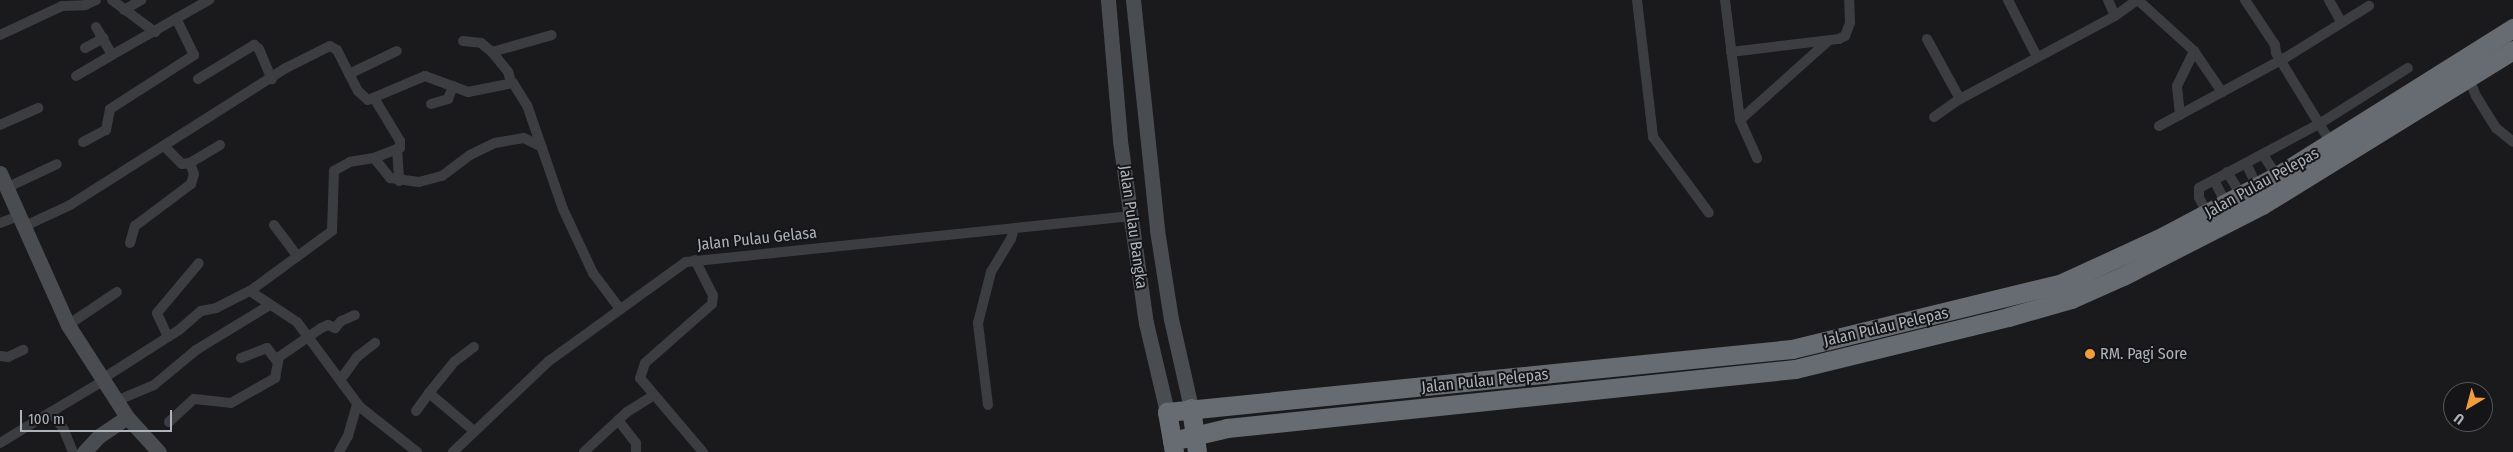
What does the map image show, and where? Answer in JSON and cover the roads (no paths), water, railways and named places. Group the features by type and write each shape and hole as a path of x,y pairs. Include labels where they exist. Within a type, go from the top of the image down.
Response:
{"highway":[{"name":"Jalan Pulau Pelepas","path":"1167,412 1191,408 1246,406 1792,349 2062,283 2168,244 2208,213 2277,176 2513,28"},
{"name":"Jalan Pulau Pelepas","path":"1173,446 1196,444 1227,428 1796,369 2071,299 2168,244 2308,179 2513,50"},
{"name":"Jalan Pulau Bangka","path":"1191,408 1196,444"},
{"name":"Jalan Pulau Bangka","path":"1167,412 1173,446"}],"main road":[{"name":"Jalan Pulau Bangka","path":"1108,0 1120,141 1146,323 1167,412"},
{"name":"Jalan Pulau Bangka","path":"1133,0 1157,230 1171,319 1191,408"},
{"path":"0,173 68,325 127,417 159,452"},
{"path":"84,452 99,436 127,417"}],"street":[{"path":"0,35 62,6 85,5 96,0"},
{"path":"112,0 155,32"},
{"path":"124,10 141,0"},
{"path":"76,76 209,0"},
{"path":"1637,0 1653,137 1709,213"},
{"path":"1724,0 1740,120 1757,158"},
{"path":"1731,52 1828,41 1846,34 1850,23 1848,0"},
{"path":"2008,0 2037,57"},
{"path":"2108,0 2115,16"},
{"path":"1934,117 1960,99 2115,16 2137,0 2194,51 2222,92"},
{"path":"2245,0 2334,141"},
{"path":"2328,0 2341,22"},
{"path":"2159,126 2283,59 2369,6"},
{"path":"83,142 106,130 110,109 194,55 177,20"},
{"path":"96,27 112,55"},
{"path":"492,52 552,35"},
{"path":"85,48 104,38"},
{"path":"1927,39 1960,99"},
{"path":"463,41 481,43 492,52 508,72 510,81 528,105 563,209 594,273 620,309"},
{"path":"1740,120 1828,41"},
{"path":"198,79 254,45 259,49 272,79"},
{"path":"0,223 22,225 70,205 272,79 330,46 337,50 361,95 368,100 425,76 468,92 510,81"},
{"path":"349,74 397,51"},
{"path":"2180,115 2177,86 2194,51"},
{"path":"2208,213 2197,192 2227,172 2263,155 2322,122 2408,68"},
{"path":"2469,78 2476,96 2496,128 2513,142"},
{"path":"431,104 448,99 453,86"},
{"path":"374,98 400,141 397,149 398,181"},
{"path":"0,125 38,108"},
{"path":"374,158 381,170 398,181 419,182 442,176 470,155 495,143 524,138 542,147"},
{"path":"164,146 182,164 190,163 220,145"},
{"path":"0,443 103,380 168,337 202,311 216,308 250,292 332,231 334,171 350,162 374,158 397,149"},
{"path":"2263,155 2277,176"},
{"path":"130,243 135,226 191,184 194,174 190,163"},
{"path":"2241,196 2246,163"},
{"path":"6,188 57,164"},
{"path":"2227,172 2241,196"},
{"path":"2214,180 2241,196"},
{"name":"Jalan Pulau Gelasa","path":"453,452 549,361 671,271 695,260 1132,216"},
{"path":"274,225 297,256"},
{"path":"988,405 978,323 991,272 1011,239 1014,228"},
{"path":"695,260 713,295 712,304 645,363 640,378 702,452"},
{"path":"168,337 157,313 199,263"},
{"path":"68,325 117,292"},
{"path":"250,292 268,306 298,322 341,379 357,404 417,452"},
{"path":"116,401 154,386 196,350 268,306"},
{"path":"276,360 326,325 335,328 341,321 354,314"},
{"path":"341,379 357,357 375,343"},
{"path":"416,411 454,362 474,347"},
{"path":"169,422 194,398 231,403 275,378 278,374 276,360 266,348 241,358"},
{"path":"0,356 8,357 22,350"},
{"path":"429,394 474,431"},
{"path":"584,452 618,420 654,394"},
{"path":"339,452 348,436 357,404"},
{"path":"51,412 64,430 73,452"},
{"path":"618,420 636,442 636,452"}],"place":[{"name":"RM. Pagi Sore","path":"2090,354"}]}
